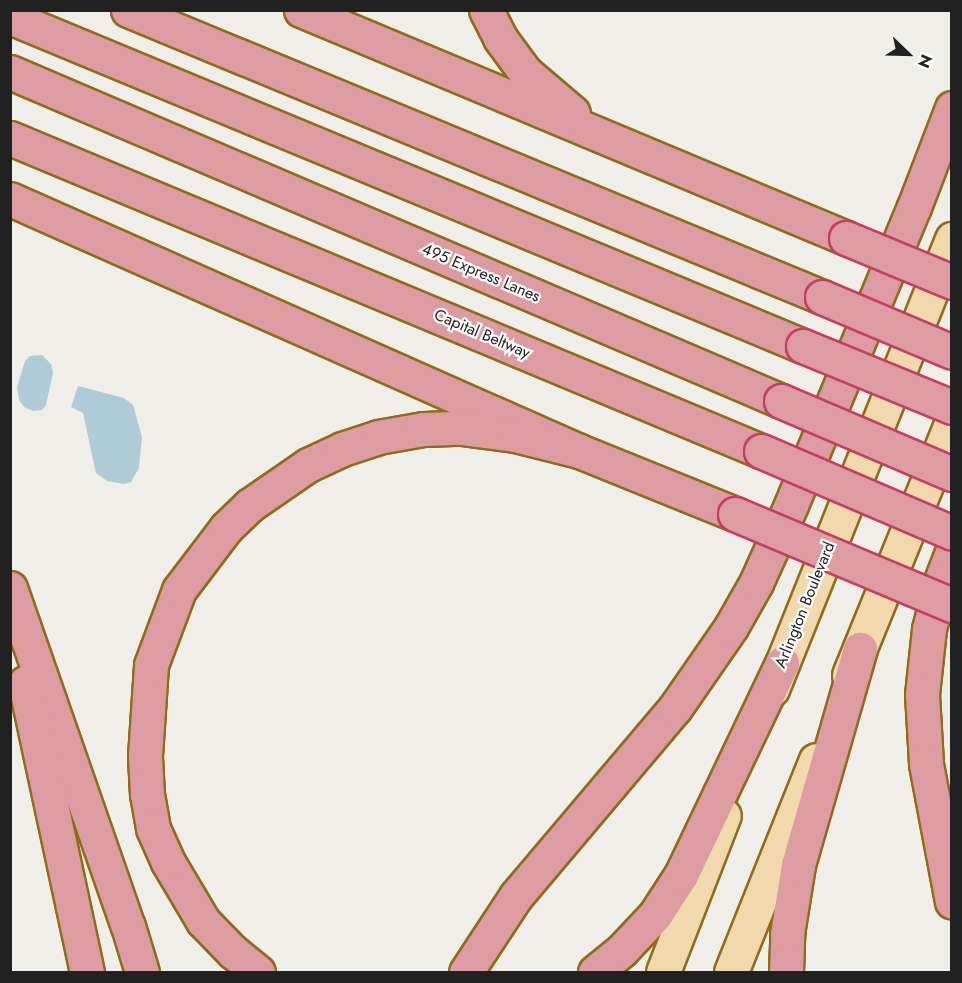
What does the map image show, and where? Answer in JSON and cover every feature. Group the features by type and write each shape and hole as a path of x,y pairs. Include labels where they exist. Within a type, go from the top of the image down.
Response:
{"highway":[{"path":"128,10 951,352"},
{"path":"301,10 951,282"},
{"path":"486,10 500,38 525,72 555,99 585,122 667,163"},
{"path":"10,17 951,407"},
{"name":"495 Express Lanes","path":"10,72 951,474"},
{"path":"468,969 516,896 675,708 731,627 756,583 791,506 914,207 951,108"},
{"name":"Capital Beltway","path":"10,138 761,451 951,533"},
{"path":"10,200 579,451 951,605"},
{"path":"258,972 232,952 203,921 168,862 153,828 147,795 145,756 151,665 179,590 226,528 250,505 308,465 342,449 378,437 423,429 461,428 515,435 579,451"},
{"path":"951,552 940,581 928,629 922,694 926,764 951,902"},
{"path":"10,588 142,972"},
{"path":"10,614 87,972"},
{"path":"786,972 787,934 798,865 860,649"},
{"path":"595,972 622,950 655,915 681,875 782,663"}],"main road":[{"name":"Arlington Boulevard","path":"663,972 782,663 951,239"},
{"path":"731,972 951,422"}],"water":[{"path":"42,355 51,364 53,373 46,405 42,410 33,411 24,407 19,400 17,387 25,361 30,356"},
{"path":"78,386 124,398 133,405 142,437 139,468 131,482 124,484 107,481 96,473 83,413 71,407"}]}
